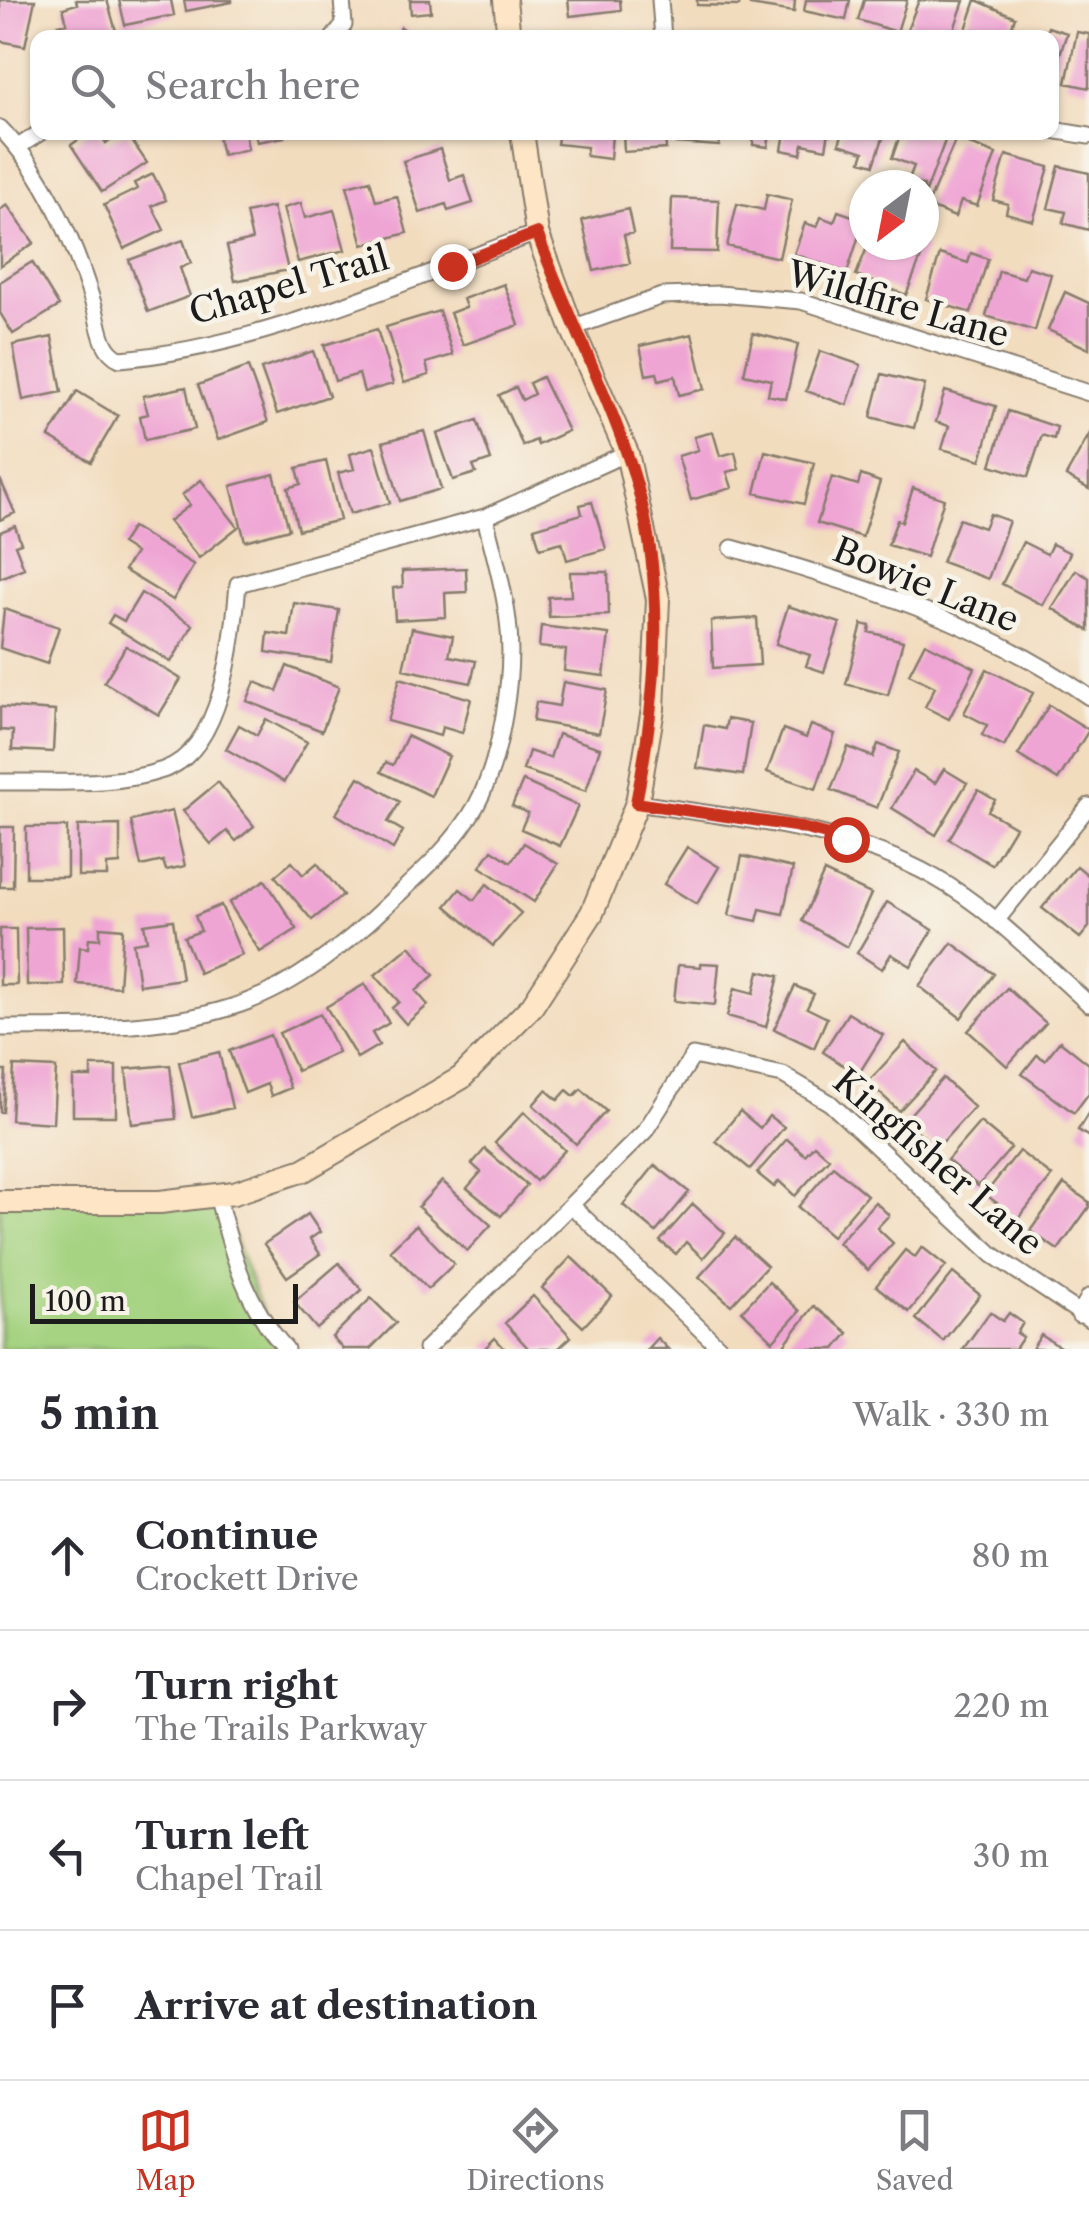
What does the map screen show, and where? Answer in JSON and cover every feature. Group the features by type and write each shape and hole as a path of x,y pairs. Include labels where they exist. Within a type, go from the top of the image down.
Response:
{"street":[{"path":"340,30 344,26 342,0"},
{"path":"504,0 508,30"},
{"path":"660,0 662,30"},
{"path":"0,128 18,147 30,139"},
{"path":"1059,131 1089,136"},
{"path":"0,1202 160,1202 218,1195 304,1170 462,1078 532,1006 592,913 636,803 653,709 658,598 627,453 572,328 537,233 523,140"},
{"name":"Chapel Trail","path":"18,147 58,212 80,261 111,354 135,358 351,303 537,233"},
{"name":"Wildfire Lane","path":"572,328 662,296 720,294 801,301 1089,393"},
{"path":"0,782 103,780 166,770 201,741 223,682 238,584 485,517 627,453"},
{"path":"0,1028 118,1026 242,1004 294,978 351,940 444,850 476,806 496,756 506,690 509,622 485,517"},
{"name":"Bowie Lane","path":"732,548 828,576 946,619 1053,672 1089,697"},
{"path":"636,803 794,826 846,839 935,877 996,920 1089,1004"},
{"path":"996,920 1089,806"},
{"name":"Kingfisher Lane","path":"571,1206 645,1132 693,1056 783,1075 830,1103 993,1255 1084,1317"},
{"path":"218,1195 238,1276 268,1330 286,1349"},
{"path":"426,1349 571,1206 720,1349"},
{"path":"1084,1317 1089,1297"}],"green space":[{"path":"217,1195 269,1329 292,1349 0,1349 0,1201"}],"building":[{"path":"0,0 35,0 25,46 0,41"},
{"path":"76,0 107,0 116,30 59,30 57,25 67,23 63,8 77,4"},
{"path":"119,0 171,0 174,15 125,25"},
{"path":"184,0 232,0 232,2 186,11"},
{"path":"410,0 430,0 431,12 411,14"},
{"path":"568,0 620,0 621,10 570,16"},
{"path":"697,0 740,0 739,6 697,5"},
{"path":"751,0 795,0 794,12 750,5"},
{"path":"806,0 850,0 846,20 804,11"},
{"path":"864,0 907,0 898,30 858,20"},
{"path":"919,0 964,1 954,30 907,30"},
{"path":"976,0 1015,17 1011,30 966,30"},
{"path":"1059,30 1067,33 1059,57"},
{"path":"1077,32 1089,34 1089,88 1066,83"},
{"path":"78,140 106,143 131,140 147,163 102,192 71,145"},
{"path":"219,140 246,140 248,149 222,155"},
{"path":"558,140 612,140 610,159 586,156 587,147 557,144"},
{"path":"623,140 665,140 666,149 624,152"},
{"path":"676,140 719,140 719,146"},
{"path":"753,140 769,140 768,147 753,145"},
{"path":"784,140 828,140 826,149 803,144 801,154 782,150"},
{"path":"840,140 882,140 874,165 861,161 864,152 839,144"},
{"path":"898,140 945,140 934,170 912,170 914,166 892,158"},
{"path":"959,140 996,154 977,206 961,201 955,217 939,211 939,178"},
{"path":"440,149 450,180 464,175 473,203 448,211 446,204 420,213 403,161"},
{"path":"1006,155 1049,167 1033,221 1006,213 1008,204 993,200"},
{"path":"1059,166 1089,173 1089,230 1063,223 1066,212 1048,208"},
{"path":"153,174 166,200 152,206 164,230 124,249 104,205 137,189 134,183"},
{"path":"370,180 376,201 397,196 407,233 363,245 347,186"},
{"path":"767,194 792,200 779,258 727,246 737,204 764,210"},
{"path":"672,198 719,200 717,252 670,251"},
{"path":"301,203 305,218 334,210 345,250 298,262 283,208"},
{"path":"7,205 34,243 0,266 0,210"},
{"path":"273,207 288,270 235,281 227,246 252,240 246,213"},
{"path":"628,209 633,233 624,235 630,263 594,271 582,220"},
{"path":"838,211 849,215 851,260 847,273 794,254 805,223 817,227 821,217 834,222"},
{"path":"183,240 191,263 180,268 190,296 148,312 129,260"},
{"path":"971,253 988,259 971,313 926,299 940,254 968,263"},
{"path":"862,260 920,260 906,295 856,275"},
{"path":"32,262 59,306 13,334 0,313 0,282"},
{"path":"1028,267 1051,274 1035,331 986,316 999,271 1024,278"},
{"path":"504,284 519,325 463,345 450,313 466,307 463,299"},
{"path":"1065,292 1089,303 1089,349 1048,330"},
{"path":"439,311 453,355 426,363 429,375 404,383 386,327"},
{"path":"377,329 393,384 364,392 359,374 335,381 324,345"},
{"path":"753,333 798,344 786,399 768,395 771,380 744,374"},
{"path":"692,334 705,389 679,395 675,376 659,380 657,373 646,375 640,346"},
{"path":"52,337 62,392 23,400 13,345"},
{"path":"313,351 329,396 277,414 261,369"},
{"path":"820,351 861,365 847,405 806,391"},
{"path":"248,367 268,422 218,440 198,385"},
{"path":"882,374 925,385 914,428 871,417"},
{"path":"542,377 568,431 538,445 536,440 523,446 499,395 516,387 522,400 534,394 529,383"},
{"path":"186,387 195,429 145,440 140,416 148,414 143,396"},
{"path":"77,391 118,416 91,462 49,437"},
{"path":"945,391 996,406 981,460 942,449 949,426 936,422"},
{"path":"1008,411 1057,427 1054,439 1042,435 1028,477 991,465"},
{"path":"477,420 491,460 473,466 476,473 453,480 437,434"},
{"path":"424,431 441,489 400,501 383,442"},
{"path":"713,432 720,456 735,452 739,469 727,472 732,488 691,500 678,456 698,450 694,437"},
{"path":"1089,435 1089,489 1066,476"},
{"path":"374,447 390,503 350,514 338,473 354,469 350,454"},
{"path":"765,451 814,463 804,504 755,493"},
{"path":"326,461 340,520 298,530 288,488 301,484 297,468"},
{"path":"274,474 289,529 245,541 231,486"},
{"path":"861,475 880,482 862,537 817,523 832,477 858,485"},
{"path":"0,479 15,513 0,520"},
{"path":"201,480 238,527 199,558 169,521 190,505 182,495"},
{"path":"913,488 944,499 926,557 888,545 897,520 902,522"},
{"path":"592,502 606,549 567,560 562,542 540,548 534,528 582,514 580,505"},
{"path":"990,514 1009,521 988,579 942,562 959,519 984,528"},
{"path":"15,526 21,543 15,545 24,568 0,578 0,532"},
{"path":"132,527 194,565 173,600 124,570 135,553 121,544"},
{"path":"1023,542 1047,554 1052,544 1070,553 1043,605 1002,584"},
{"path":"466,568 467,592 445,593 446,617 395,620 393,588 403,587 402,571"},
{"path":"1076,570 1089,578 1089,631 1052,608"},
{"path":"570,572 608,572 609,615 549,617 548,597 571,596"},
{"path":"141,593 193,625 171,662 108,623 113,615 124,621"},
{"path":"294,603 339,610 331,662 266,652 268,633 289,636"},
{"path":"788,606 840,623 824,672 806,666 810,655 776,644"},
{"path":"4,609 59,627 47,664 0,648"},
{"path":"757,618 760,665 713,668 711,621"},
{"path":"862,624 870,626 869,632 903,641 888,695 846,684"},
{"path":"541,626 609,634 604,676 564,671 566,650 539,647"},
{"path":"412,628 453,636 449,656 476,661 471,683 403,669"},
{"path":"925,643 975,668 949,719 925,707 935,687 909,674"},
{"path":"126,646 181,679 159,715 104,682"},
{"path":"287,666 339,687 322,731 247,701 255,682 277,691"},
{"path":"987,669 1033,693 1004,746 982,735 987,725 964,713"},
{"path":"400,678 471,699 462,733 442,727 440,736 387,721"},
{"path":"563,682 607,690 599,733 533,721 536,702 559,706"},
{"path":"1049,705 1089,730 1058,780 1018,755"},
{"path":"0,707 55,711 53,752 12,750 13,731 0,730"},
{"path":"266,719 307,742 284,782 226,749 239,725 257,735"},
{"path":"727,719 751,723 743,775 697,768 704,725 725,729"},
{"path":"811,725 835,734 816,789 767,772 783,729 806,738"},
{"path":"558,734 600,748 586,791 523,770 529,751 550,758"},
{"path":"407,736 449,756 431,796 381,772 386,762 393,765"},
{"path":"878,744 899,752 877,808 831,790 848,747 873,757"},
{"path":"944,769 967,783 936,835 892,808 914,771 935,783"},
{"path":"359,777 400,802 388,822 403,831 393,849 336,814"},
{"path":"523,781 578,806 560,846 521,829 528,813 512,806"},
{"path":"218,782 254,826 236,841 227,831 211,844 183,811"},
{"path":"978,790 995,800 988,811 1015,827 992,865 949,839"},
{"path":"172,811 185,866 166,870 163,861 141,866 131,821"},
{"path":"120,825 120,864 107,865 107,876 78,876 78,826"},
{"path":"0,827 14,827 13,887 0,887"},
{"path":"26,827 67,827 67,877 26,877"},
{"path":"524,843 558,864 534,902 480,867 492,850 511,862"},
{"path":"687,847 719,867 697,904 664,884"},
{"path":"742,856 793,868 783,914 760,909 757,921 729,915"},
{"path":"292,862 303,875 317,863 343,895 312,920 275,876"},
{"path":"1077,866 1089,876 1089,927 1080,938 1042,908"},
{"path":"824,872 871,894 847,947 802,921"},
{"path":"265,880 297,929 260,952 229,903"},
{"path":"487,884 521,913 493,946 446,906 460,889 474,900"},
{"path":"887,902 933,930 911,966 891,954 882,969 857,953"},
{"path":"221,905 242,955 199,973 184,937 201,931 195,916"},
{"path":"173,920 182,979 139,985 133,943 147,941 144,924"},
{"path":"63,927 64,985 27,985 26,928"},
{"path":"100,927 123,929 119,987 77,984 80,947 88,948 89,938 100,939"},
{"path":"0,929 16,929 17,985 0,985"},
{"path":"952,943 994,974 961,1018 919,986"},
{"path":"410,946 434,975 416,991 428,1005 406,1024 392,1008 399,1002 375,975"},
{"path":"701,963 719,964 715,1005 674,1001 678,965 701,967"},
{"path":"759,971 779,976 766,1027 727,1016 735,988 754,993"},
{"path":"365,984 389,1023 372,1033 379,1045 357,1058 326,1007"},
{"path":"795,986 814,994 807,1008 827,1018 814,1048 774,1029"},
{"path":"1007,988 1046,1023 1007,1066 968,1031"},
{"path":"848,1013 883,1035 858,1075 823,1052"},
{"path":"320,1014 338,1052 297,1071 279,1033"},
{"path":"270,1035 290,1088 271,1096 267,1084 245,1093 229,1051"},
{"path":"1060,1041 1089,1064 1089,1093 1074,1113 1022,1074 1037,1055 1045,1060"},
{"path":"905,1042 936,1071 899,1111 868,1082"},
{"path":"219,1052 232,1108 192,1117 179,1062"},
{"path":"170,1065 176,1119 132,1124 126,1069"},
{"path":"14,1066 56,1068 53,1123 11,1120"},
{"path":"91,1066 116,1066 116,1116 73,1116 73,1077 91,1077"},
{"path":"0,1071 6,1071 3,1112 0,1112"},
{"path":"943,1078 974,1107 937,1148 905,1120"},
{"path":"581,1089 606,1111 576,1144 533,1105 546,1090 558,1100 567,1090 574,1096"},
{"path":"740,1111 760,1128 769,1116 784,1127 750,1169 716,1141"},
{"path":"524,1112 565,1150 536,1181 495,1143"},
{"path":"1089,1112 1089,1137 1078,1130"},
{"path":"980,1122 1011,1148 978,1186 947,1160"},
{"path":"787,1139 805,1155 814,1145 829,1158 795,1196 779,1181 774,1187 757,1173"},
{"path":"485,1149 527,1185 501,1216 467,1188 481,1172 472,1164"},
{"path":"1019,1151 1052,1176 1018,1219 985,1194"},
{"path":"655,1165 689,1192 656,1232 623,1205"},
{"path":"833,1166 867,1195 832,1236 798,1207"},
{"path":"442,1181 491,1225 467,1251 418,1207"},
{"path":"1064,1184 1089,1202 1089,1207 1058,1250 1030,1231"},
{"path":"875,1202 889,1215 877,1228 893,1243 868,1270 838,1243"},
{"path":"693,1204 725,1233 703,1258 686,1242 676,1254 660,1241"},
{"path":"308,1214 320,1232 310,1239 320,1254 287,1277 264,1244"},
{"path":"416,1225 454,1264 428,1289 390,1250"},
{"path":"735,1237 767,1266 731,1305 699,1277"},
{"path":"922,1247 946,1266 909,1312 876,1286 905,1250 915,1257"},
{"path":"571,1257 612,1296 583,1327 542,1288"},
{"path":"339,1263 362,1290 317,1329 294,1302"},
{"path":"953,1273 980,1295 943,1341 916,1319"},
{"path":"769,1282 800,1311 773,1341 742,1311"},
{"path":"533,1296 571,1337 558,1349 529,1349 505,1323"},
{"path":"371,1298 396,1323 370,1349 343,1349 332,1337"},
{"path":"814,1306 848,1333 835,1349 781,1349"},
{"path":"990,1312 1003,1321 1009,1313 1023,1323 1017,1333 1023,1337 1015,1349 963,1349"},
{"path":"1041,1335 1063,1349 1032,1349"},
{"path":"495,1338 505,1349 484,1349"},
{"path":"657,1338 668,1349 647,1349"}],"route":[{"path":"452,266 537,233 572,328 627,453 658,598 653,709 636,803 794,826 846,839"}]}
